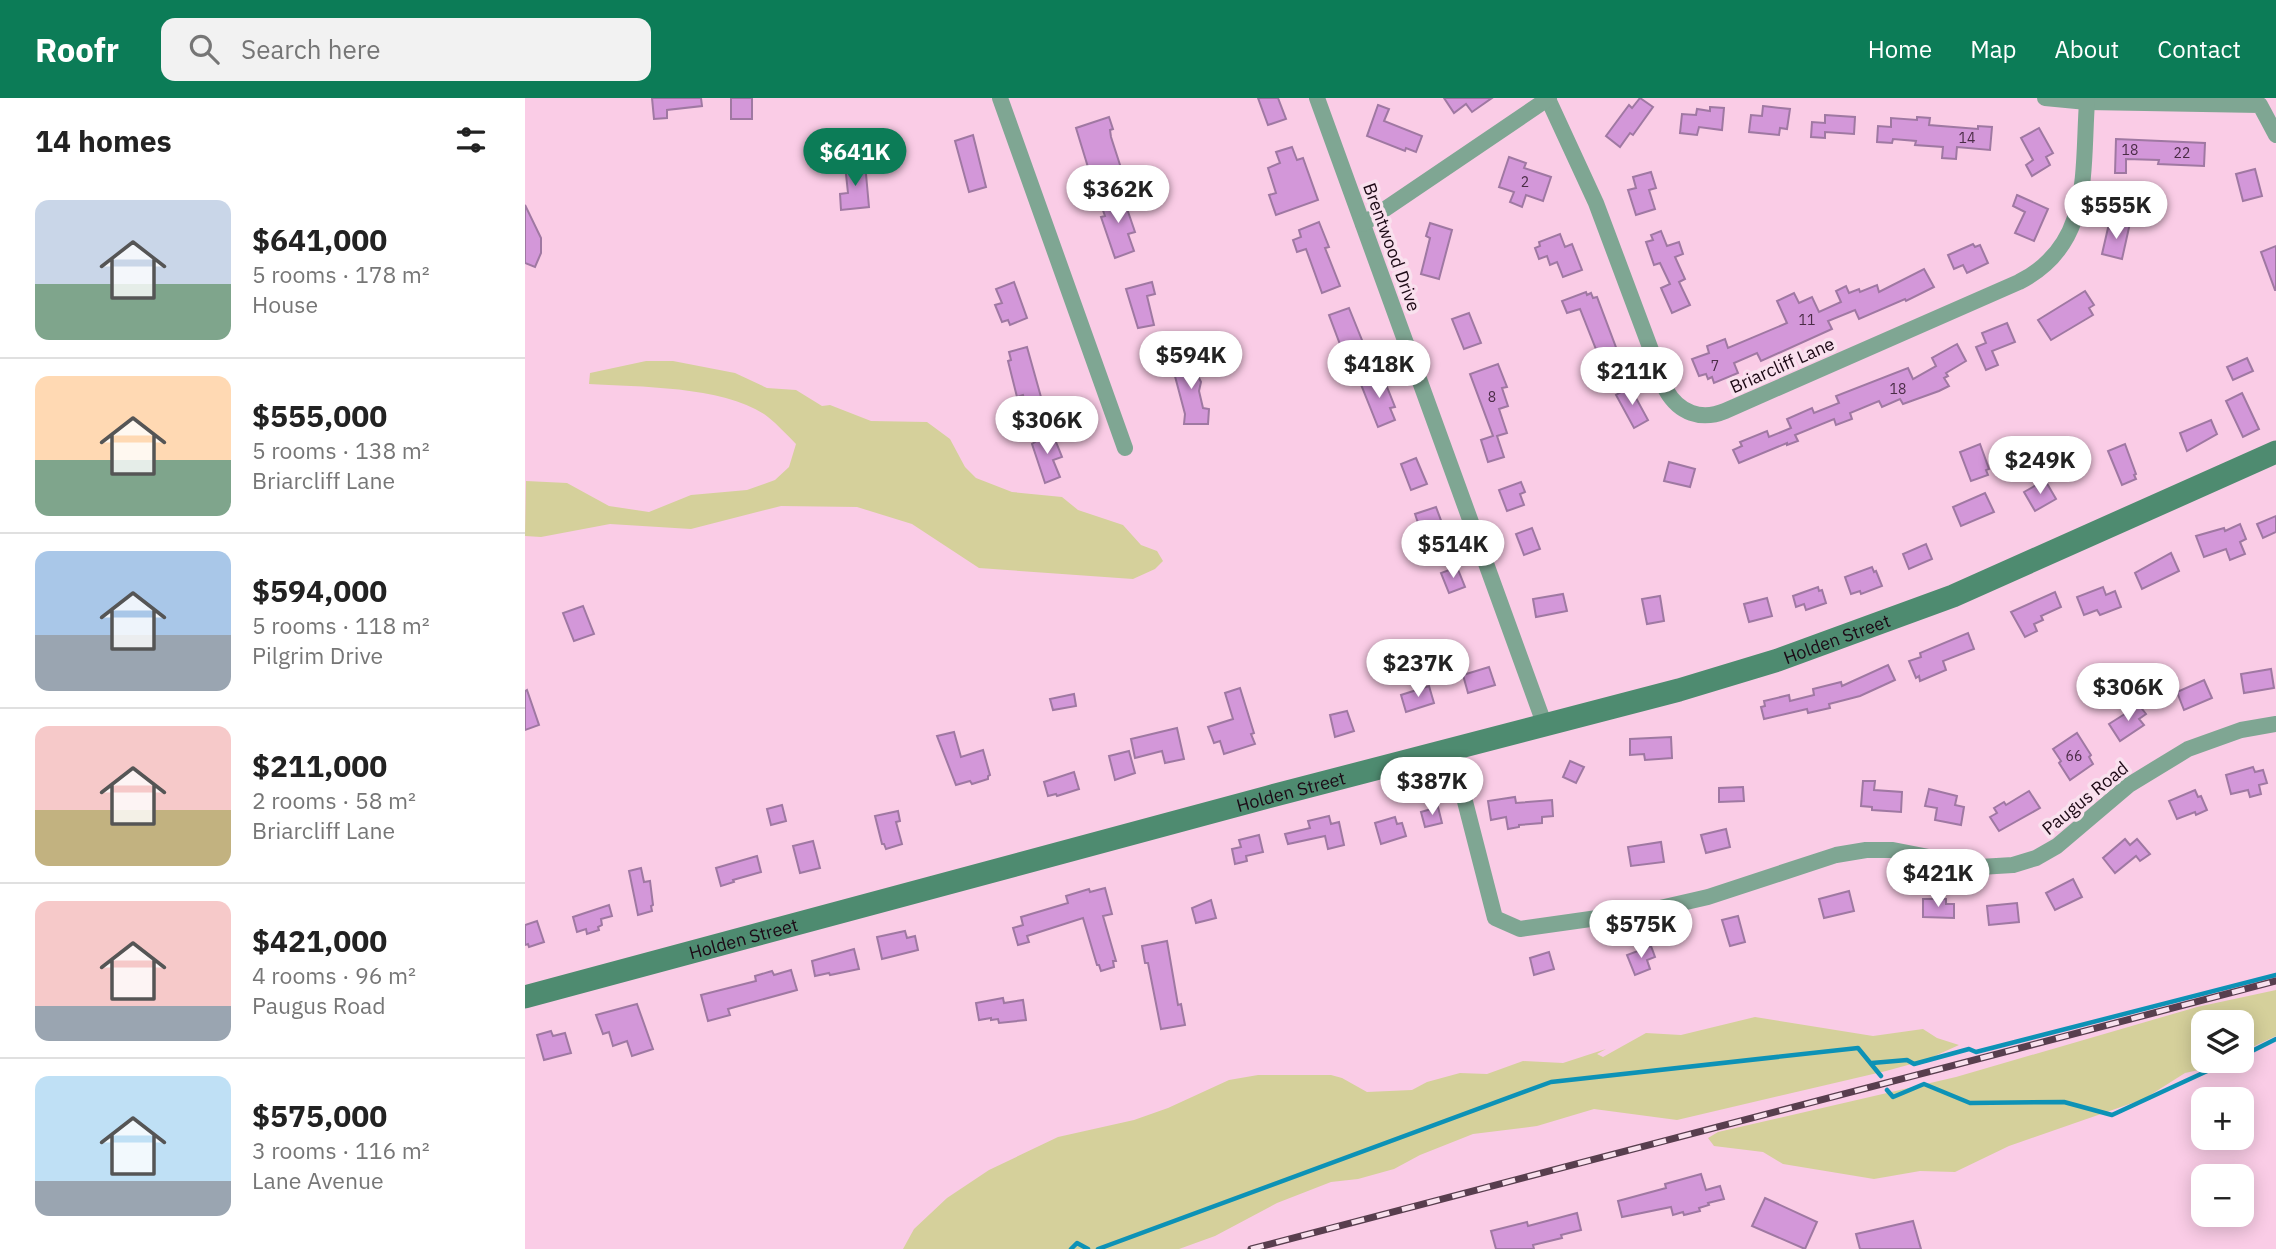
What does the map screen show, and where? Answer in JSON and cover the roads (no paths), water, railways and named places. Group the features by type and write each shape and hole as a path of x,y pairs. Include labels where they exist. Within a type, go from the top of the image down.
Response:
{"main road":[{"name":"Holden Street","path":"525,997 1268,797 1679,690 1845,637 1953,596 2276,452"}],"street":[{"path":"1000,98 1125,448"},
{"name":"Brentwood Drive","path":"1317,98 1545,726"},
{"path":"1363,225 1549,98"},
{"name":"Briarcliff Lane","path":"1549,98 1596,203 1666,390 1685,411 1704,416 1725,411 2019,282 2043,268 2064,244 2075,217 2081,189 2087,102"},
{"path":"2045,98 2087,102 2258,102 2276,135"},
{"name":"Paugus Road","path":"1452,751 1495,919 1520,929 1647,911 1708,897 1836,855 1879,850 1906,852 1980,867 2025,863 2057,846 2129,785 2188,749 2241,730 2276,724"}],"waterway":[{"path":"1872,1063 1907,1060 1914,1064 1969,1049 1976,1052 2276,975"},
{"path":"2254,1050 2276,1039"},
{"path":"1098,1249 1551,1082 1858,1048 1881,1076"},
{"path":"1887,1090 1893,1097 1924,1084 1970,1103 2064,1102 2112,1115 2203,1073"},
{"path":"1071,1249 1077,1243 1088,1249"}],"railway":[{"path":"1251,1249 2276,981"}]}
